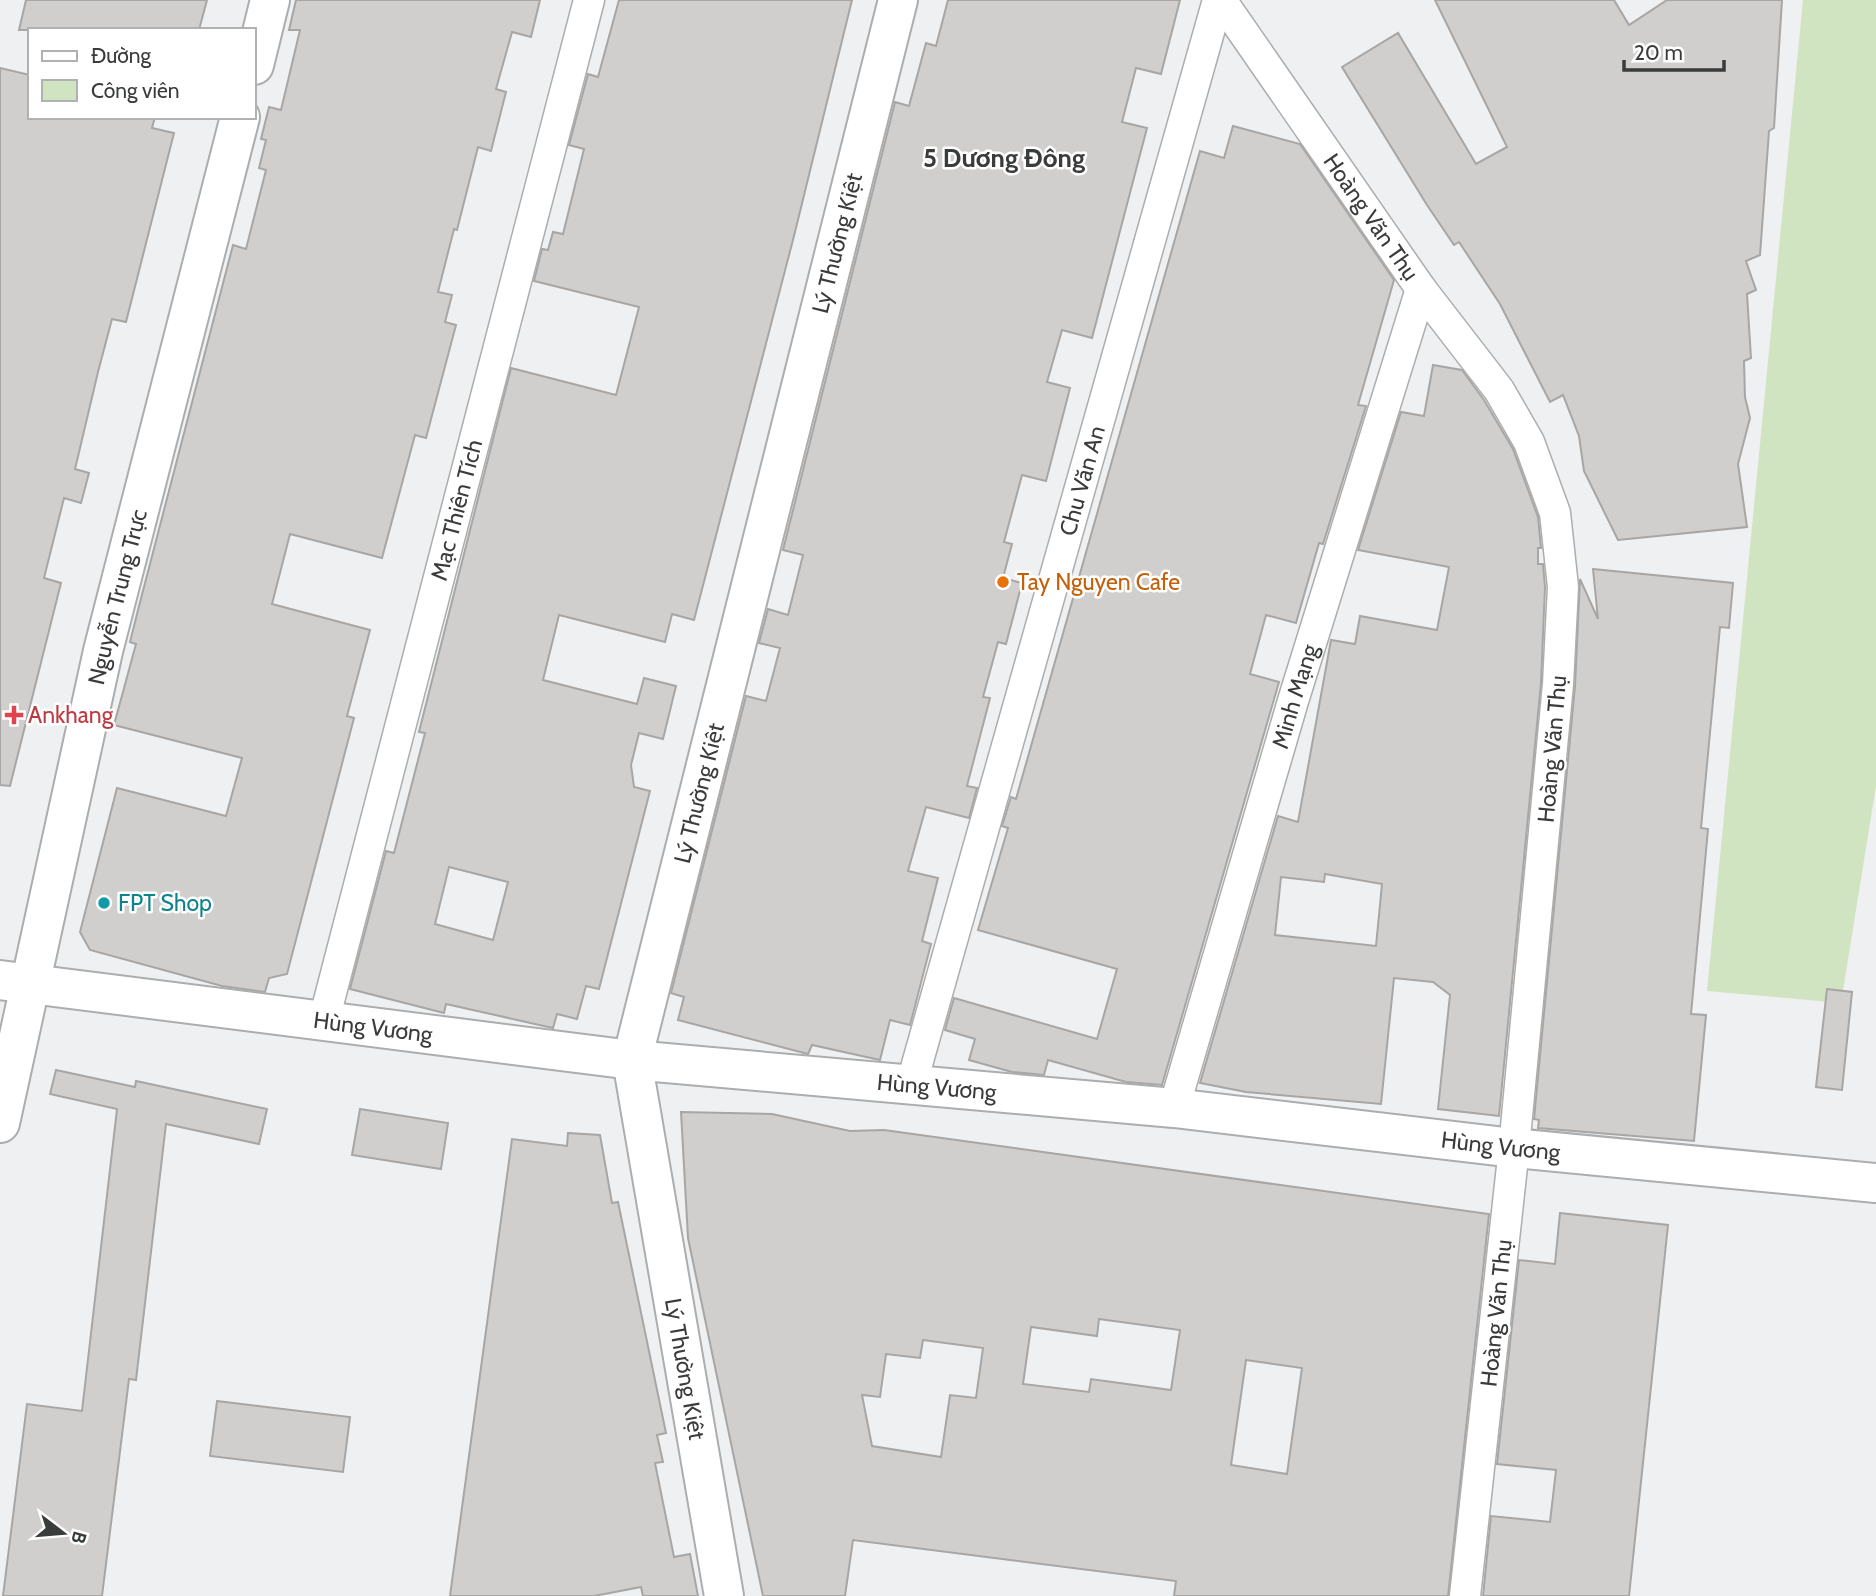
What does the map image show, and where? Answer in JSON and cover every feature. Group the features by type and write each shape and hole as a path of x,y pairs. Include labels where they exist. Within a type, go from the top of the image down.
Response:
{"main road":[{"path":"256,57 270,0"},
{"name":"Lý Thường Kiệt","path":"724,1596 632,1060 898,0"},
{"name":"Nguyễn Trung Trực","path":"0,1123 15,982 239,119"},
{"name":"Hùng Vương","path":"15,982 632,1060 912,1082 1174,1108 1514,1148 1876,1183"}],"street":[{"name":"Mạc Thiên Tích","path":"324,1020 589,0"},
{"name":"Hoàng Văn Thụ","path":"1219,0 1421,289 1499,390 1529,442 1555,513 1563,587 1558,684 1514,1148 1465,1596"},
{"name":"Chu Văn An","path":"912,1082 1219,0"},
{"name":"Minh Mạng","path":"1174,1108 1293,701 1421,289"}],"green space":[{"path":"1803,0 1876,0 1876,786 1841,1003 1707,991"}],"building":[{"path":"26,0 207,0 200,28 19,30"},
{"path":"296,0 540,0 531,37 512,32 496,89 506,92 491,151 478,147 457,230 454,229 438,292 452,295 445,322 456,325 426,438 415,435 382,558 290,534 272,604 370,630 347,716 354,718 287,974 269,978 265,992 222,986 90,950 80,932 117,788 226,816 242,758 114,725 136,644 130,642 233,245 246,249 266,170 259,168 266,140 261,139 269,107 281,110 300,30 289,30"},
{"path":"619,0 852,0 694,620 672,614 665,642 559,615 543,680 637,704 644,678 676,686 663,739 639,733 631,765 634,787 650,791 599,989 586,986 577,1019 557,1014 553,1028 446,1004 444,1013 350,989 386,851 394,853 425,733 419,732 511,368 616,395 639,307 534,281 542,249 548,250 553,232 563,234 584,149 569,145 588,74 598,77","holes":["449,867 508,882 493,940 435,924"]},
{"path":"948,0 1180,0 1161,74 1136,68 1122,122 1147,128 1092,338 1062,330 1047,382 1070,388 1046,481 1022,475 1004,542 1012,544 1003,578 1022,583 1006,644 998,642 983,697 990,698 967,786 977,788 969,818 926,807 908,871 938,878 922,941 931,944 910,1025 890,1020 880,1060 812,1045 808,1054 678,1020 684,997 671,993 746,696 766,701 780,648 759,643 768,609 788,615 803,555 783,550 895,102 909,106 926,43 936,46"},
{"path":"1435,0 1614,0 1629,25 1667,0 1782,0 1774,128 1769,131 1760,255 1746,261 1756,290 1747,294 1751,358 1744,361 1745,397 1750,418 1738,464 1747,527 1618,540 1584,471 1579,436 1563,395 1550,402 1500,304 1459,242 1454,245 1427,205 1342,67 1398,33 1476,164 1507,147"},
{"path":"0,68 28,75 28,119 154,119 152,128 174,133 126,322 112,319 98,372 75,469 89,473 81,503 64,498 44,578 61,583 10,786 0,785"},
{"path":"1233,126 1300,144 1394,280 1358,405 1366,406 1323,544 1319,543 1296,623 1266,615 1250,674 1279,682 1162,1085 1126,1082 1048,1060 1044,1075 1012,1072 969,1060 975,1039 945,1030 954,998 1097,1039 1117,969 978,930 1008,828 1002,826 1011,797 1016,799 1200,151 1224,158"},
{"path":"1433,365 1462,370 1484,400 1513,449 1538,517 1541,548 1538,548 1538,564 1543,564 1545,587 1541,683 1499,1116 1438,1109 1450,995 1433,982 1394,978 1381,1104 1246,1092 1200,1083 1278,816 1298,822 1331,640 1355,644 1360,616 1437,630 1449,567 1358,550 1401,412 1424,416","holes":["1325,874 1382,884 1376,946 1275,935 1281,877 1324,882"]},
{"path":"1593,569 1733,583 1729,628 1720,627 1701,828 1708,829 1691,1014 1706,1015 1694,1141 1538,1128 1539,1120 1534,1119 1575,686 1580,579 1598,619"},
{"path":"1827,989 1852,992 1842,1090 1816,1087"},
{"path":"56,1070 135,1087 136,1081 267,1109 259,1144 166,1124 136,1380 129,1379 102,1596 3,1596 27,1404 82,1411 117,1109 50,1094"},
{"path":"360,1109 448,1123 441,1169 352,1155"},
{"path":"681,1112 772,1114 850,1131 884,1130 1489,1214 1448,1596 1174,1596 1176,1581 853,1540 845,1596 763,1596 688,1238","holes":["1099,1319 1180,1330 1171,1390 1091,1379 1089,1392 1023,1384 1031,1327 1097,1336","923,1340 983,1348 976,1398 950,1395 941,1457 872,1446 862,1395 880,1397 886,1354 920,1358","1246,1360 1302,1368 1287,1474 1231,1465"]},
{"path":"568,1133 600,1135 612,1203 618,1202 666,1433 657,1435 663,1462 655,1463 674,1557 690,1554 698,1596 643,1596 641,1587 594,1596 450,1596 512,1139 567,1146"},
{"path":"1560,1213 1668,1225 1629,1596 1483,1596 1491,1516 1550,1522 1556,1470 1497,1464 1519,1260 1555,1264"},
{"path":"217,1401 350,1417 343,1472 210,1456"}],"place":[{"name":"Tay Nguyen Cafe","path":"1003,582"},
{"name":"Ankhang","path":"14,715"},
{"name":"FPT Shop","path":"104,903"}],"district":[{"name":"5 Dương Đông","path":"1004,158"}]}
